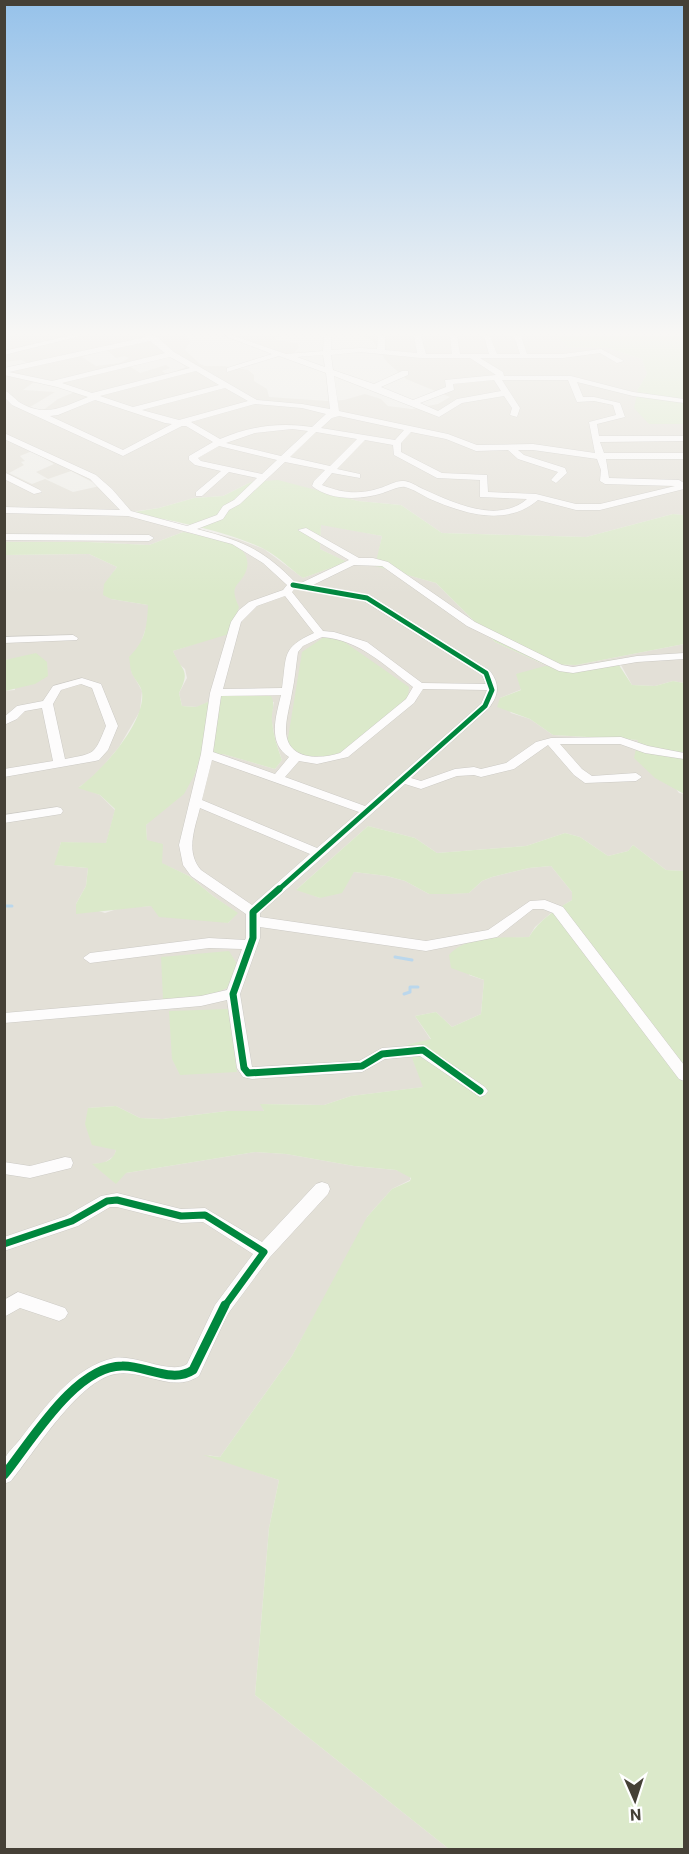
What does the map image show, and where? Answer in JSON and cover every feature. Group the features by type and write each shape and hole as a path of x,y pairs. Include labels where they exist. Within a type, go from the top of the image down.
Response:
{"street":[{"path":"57,423 123,453 181,423"},
{"path":"183,423 201,430 230,448 357,476"},
{"path":"187,529 220,517 226,508 237,502 323,423"},
{"path":"377,423 448,437 472,448 533,447 581,455 684,456"},
{"path":"593,423 595,439 605,470 605,481 684,484"},
{"path":"264,477 192,460 199,453 219,443 275,426 315,429 362,439 397,443"},
{"path":"409,429 397,443 397,453 438,475 485,478 483,495 536,497 576,507 600,507 684,484"},
{"path":"4,435 64,464 75,466 93,477 128,513"},
{"path":"595,439 684,438"},
{"path":"362,439 317,483 317,486 356,497 373,494 403,483 465,511 477,513 507,512 530,504 536,497"},
{"path":"510,447 521,457 562,470 563,473 556,480"},
{"path":"199,494 228,470"},
{"path":"4,475 37,492"},
{"path":"4,510 128,513 251,549 276,567 294,588 320,634"},
{"path":"303,530 355,560 384,564 471,624 559,668 573,670 637,659 684,656"},
{"path":"6,535 149,538"},
{"path":"355,560 253,604 236,622 216,693 207,754 185,845 189,865 253,917 426,946 492,934 530,905 545,904 558,910 683,1072"},
{"path":"294,588 367,598 486,673 490,676 492,687 490,700 485,706 318,853 253,917 250,945 233,994 244,1068 248,1073 362,1066 382,1054 423,1050 480,1091"},
{"path":"419,686 410,701 344,755 335,759 296,757 289,753 280,736 293,651 299,644 320,634 334,635 363,644 419,686 492,687"},
{"path":"4,640 74,638"},
{"path":"4,722 13,717 21,708 47,704 61,686 89,681 97,686 112,726 100,754 89,759 4,773"},
{"path":"216,693 287,691"},
{"path":"47,704 60,764"},
{"path":"401,779 421,785 455,773 474,771 481,774 510,766 540,744 551,741 621,740 645,749 684,756"},
{"path":"551,741 578,772 589,780 636,777"},
{"path":"207,754 366,810"},
{"path":"278,778 296,757"},
{"path":"196,802 318,853"},
{"path":"4,819 57,811"},
{"path":"90,958 208,943 250,945"},
{"path":"4,1018 201,1001 233,994"},
{"path":"4,1168 30,1172 65,1163"},
{"path":"4,1475 43,1423 95,1371 115,1365 128,1365 179,1376 193,1370 221,1311 264,1252 322,1189"},
{"path":"4,1244 72,1221 107,1201 117,1200 181,1216 205,1215 264,1252"},
{"path":"4,1310 18,1300 59,1313"}],"shaded area":[{"path":"5,423 684,424 684,515 673,514 586,537 442,533 401,505 358,501 321,491 251,482 223,496 194,498 159,508 131,512 237,539 264,549 303,578 346,562 320,549 321,524 382,536 376,566 436,583 495,642 543,664 576,665 684,644 684,683 673,681 655,686 632,685 621,665 595,663 574,668 500,698 511,713 530,719 553,735 638,740 679,793 684,794 684,871 666,870 633,845 628,851 608,856 580,837 565,833 526,846 437,853 415,838 368,826 297,889 320,898 354,872 405,881 429,894 469,893 482,881 492,877 529,868 551,866 572,892 572,900 551,913 535,927 529,937 476,940 469,975 484,980 481,1014 452,1027 436,1012 415,1016 431,1040 407,1045 424,1087 351,1096 324,1105 261,1104 264,1111 227,1111 162,1119 140,1118 116,1106 88,1108 116,1150 114,1156 104,1163 93,1164 126,1173 255,1152 286,1154 354,1166 396,1170 410,1175 410,1180 392,1189 367,1217 366,1223 292,1356 220,1457 207,1455 279,1480 269,1528 255,1695 449,1849 5,1849 4,691 15,690 11,659 5,660 5,555 89,554 117,567 105,584 111,599 148,605 148,622 131,671 142,691 140,711 119,747 94,777 79,787 100,795 115,810 106,844 61,842 55,865 88,868 86,886 76,904 105,913 120,908 151,906 228,923 237,913 189,876 161,863 147,841 146,825 195,774 200,754 223,754 275,769 282,760 271,717 274,702 222,696 197,707 182,706 179,693 187,678 185,669 178,663 173,651 191,645 233,595 235,585 246,570 183,532 149,545 5,542","holes":["32,451 54,464 36,472 48,479 71,471 100,486 73,492 45,479 32,484 9,473 24,465 21,462 25,461 20,456"]}],"green space":[{"path":"648,423 684,423 684,424"},
{"path":"278,480 358,501 401,505 442,533 586,537 673,514 684,515 684,644 576,665 543,664 495,642 436,583 375,566 382,536 321,525 320,549 347,562 303,578 273,554 232,536 196,526 128,513 159,508 194,498 223,496 251,482"},
{"path":"183,532 235,545 247,558 247,568 235,589 234,593 239,607 229,634 173,651 185,675 179,693 182,706 196,707 222,696 271,696 273,731 282,760 275,769 223,754 201,754 195,774 184,794 146,825 147,840 163,844 162,863 189,876 238,913 228,923 159,917 151,906 76,914 76,904 86,886 88,868 54,865 61,842 106,843 115,809 100,795 78,788 109,759 130,731 137,717 142,692 131,671 129,657 139,645 144,634 148,605 111,599 103,595 104,584 117,567 89,554 5,555 5,542 149,545"},
{"path":"324,637 343,641 409,687 408,697 358,740 338,754 318,758 301,754 287,744 302,652"},
{"path":"36,653 47,662 48,676 35,684 5,691 5,660"},
{"path":"615,659 632,685 655,686 673,681 684,683 684,794 655,778 634,758 638,740 553,735 530,719 497,707 500,698 521,690 516,674 545,666 574,668"},
{"path":"368,826 415,838 437,853 526,846 565,833 580,837 608,856 628,851 633,845 666,870 684,871 684,1849 449,1849 255,1695 269,1528 279,1480 203,1455 220,1457 292,1356 367,1217 392,1189 410,1181 411,1178 396,1170 354,1166 286,1154 255,1152 126,1173 116,1184 92,1164 110,1159 116,1150 92,1145 85,1124 88,1108 116,1106 140,1118 162,1119 227,1111 264,1111 260,1104 324,1105 351,1096 423,1087 407,1045 431,1039 415,1016 436,1012 452,1027 481,1014 484,980 451,968 449,955 466,943 476,940 529,937 543,920 572,900 572,892 551,866 529,868 492,877 482,881 469,893 429,894 405,881 354,872 342,893 320,898 296,890"},
{"path":"229,951 237,964 227,988 204,995 163,999 161,957"},
{"path":"228,1009 237,1072 180,1075 172,1059 169,1011"}],"waterway":[{"path":"4,906 12,906"},
{"path":"395,957 412,960"},
{"path":"404,994 410,992 410,987 418,987"}],"cycle path":[{"path":"293,585 367,598 486,673 491,681 492,690 485,706 253,912 253,938 233,994 244,1068 248,1073 252,1073 362,1066 382,1054 423,1050 480,1091"},
{"path":"4,1244 72,1221 107,1201 117,1200 181,1216 205,1215 264,1252 221,1310 193,1370 179,1376 123,1365 100,1371 84,1380 69,1394 4,1475"}]}
